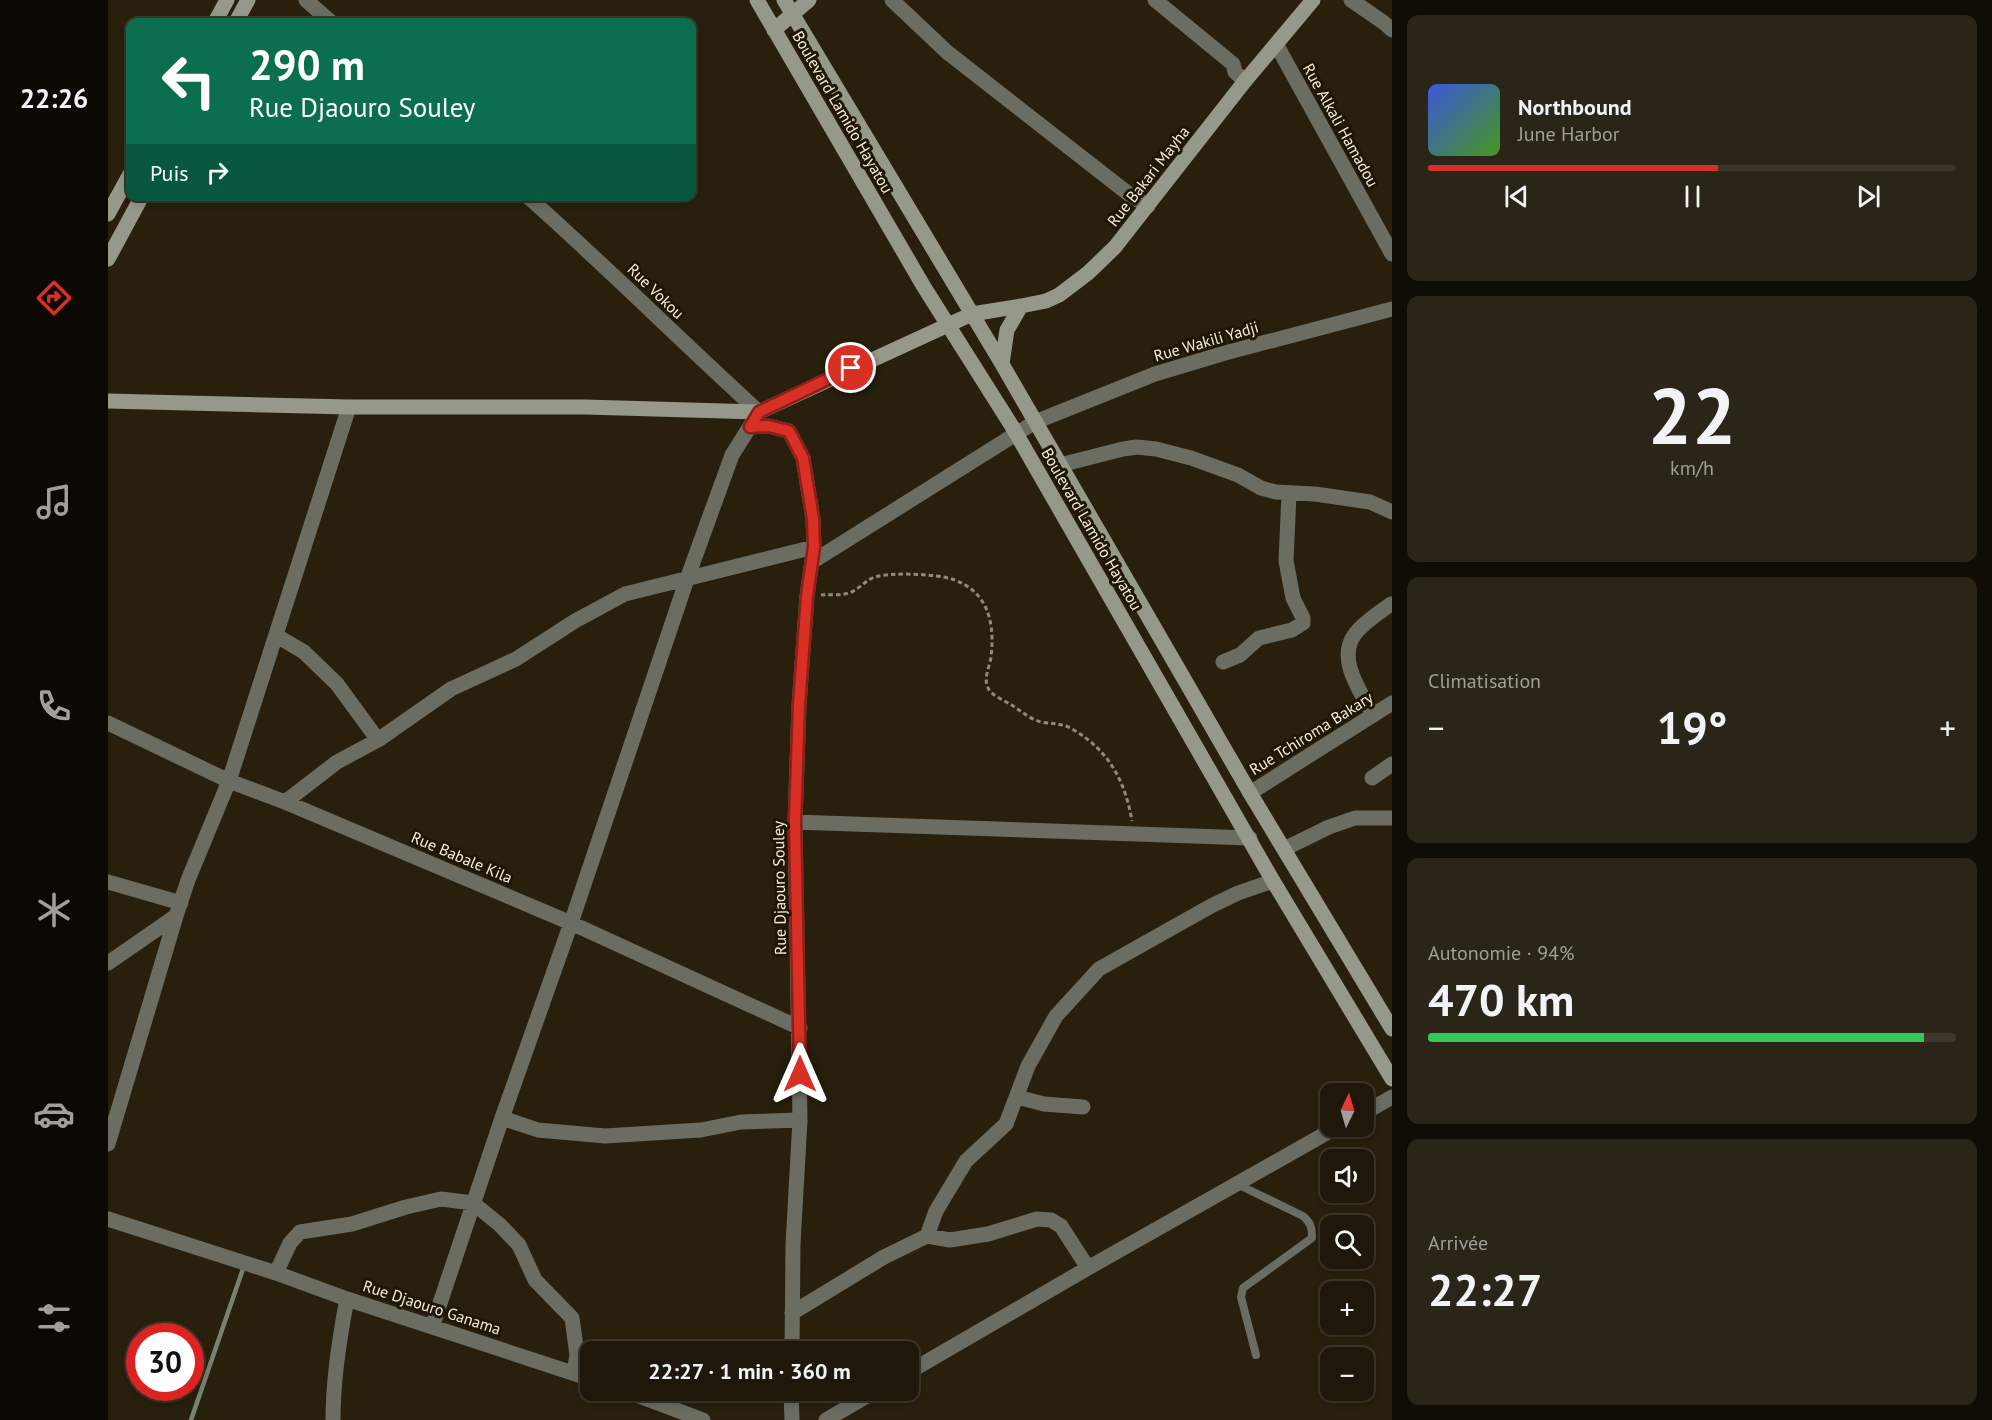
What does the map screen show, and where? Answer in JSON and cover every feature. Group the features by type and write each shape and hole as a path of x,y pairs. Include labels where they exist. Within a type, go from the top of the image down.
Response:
{"main road":[{"path":"217,18 227,0"},
{"path":"238,18 248,0"},
{"name":"Boulevard Lamido Hayatou","path":"757,0 924,287 1017,435 1273,881 1392,1079"},
{"name":"Boulevard Lamido Hayatou","path":"784,0 1002,363 1250,793 1392,1029"},
{"path":"774,30 809,0"},
{"name":"Rue Bakari Mayha","path":"759,412 972,314 1046,301 1059,295 1088,273 1115,247 1245,81 1313,0"},
{"path":"108,214 126,181"},
{"path":"108,259 139,201"},
{"path":"1002,363 1007,330 1021,306"},
{"path":"108,401 349,407 585,407 759,412"},
{"path":"1160,682 1179,671"}],"street":[{"path":"306,0 326,18"},
{"path":"892,0 947,52 1130,195 1148,206"},
{"path":"1155,0 1233,64 1235,72 1245,81"},
{"path":"1351,0 1392,30"},
{"name":"Rue Alkali Hamadou","path":"1276,44 1392,254"},
{"name":"Rue Vokou","path":"533,201 759,412"},
{"name":"Rue Wakili Yadji","path":"285,802 338,762 378,740 451,689 516,659 575,621 625,594 813,554 1017,435 1035,422 1155,374 1392,309"},
{"path":"108,1144 178,909 229,781 349,407"},
{"path":"432,1327 687,579 732,455 759,412"},
{"name":"Rue Djaouro Souley","path":"750,427 768,426 789,431 803,458 813,519 813,554 807,596 799,705 795,822 800,1120 793,1244 792,1341"},
{"path":"1060,465 1123,449 1137,447 1156,449 1191,458 1238,475 1261,488 1289,494 1315,494 1370,502 1392,512"},
{"path":"1222,662 1240,655 1260,638 1292,630 1303,623 1303,618 1293,598 1286,561 1289,494"},
{"path":"1373,715 1348,666 1348,646 1356,633 1391,604"},
{"path":"276,636 304,651 337,684 378,740"},
{"name":"Rue Tchiroma Bakary","path":"1250,793 1392,704"},
{"name":"Rue Babale Kila","path":"108,723 229,781 285,802 571,923 800,1028"},
{"path":"1372,778 1392,764"},
{"path":"1284,849 1329,827 1355,818 1392,818"},
{"path":"795,822 1250,838"},
{"path":"927,1236 936,1211 966,1161 1006,1124 1028,1066 1056,1016 1099,969 1210,906 1273,881"},
{"path":"108,882 178,909"},
{"path":"108,963 178,909"},
{"path":"1017,1097 1044,1104 1083,1107"},
{"path":"1374,1107 1392,1097"},
{"path":"502,1118 538,1130 605,1136 701,1130 741,1122 800,1120"},
{"path":"919,1366 1320,1137"},
{"path":"269,1271 300,1232 352,1224 441,1199 473,1203 500,1225 519,1245 535,1280 572,1318 577,1355 574,1372"},
{"path":"792,1312 876,1262 927,1236 950,1240 988,1234 1037,1219 1051,1220 1061,1226 1088,1268"},
{"name":"Rue Djaouro Ganama","path":"108,1220 580,1374"},
{"path":"333,1420 337,1347 347,1299"},
{"path":"652,1401 703,1420"},
{"path":"791,1401 792,1420"},
{"path":"826,1420 858,1401"}],"lane":[{"path":"1237,1184 1302,1216 1310,1222 1312,1229 1312,1238 1243,1288 1241,1297 1256,1354"}],"path":[{"path":"807,596 849,593 875,577 905,573 952,579 971,588 985,604 992,629 991,656 986,676 987,687 993,694 1033,719 1058,723 1071,729 1097,749 1111,764 1125,789 1134,835"}],"waterway":[{"path":"191,1420 244,1266"}],"route":[{"path":"800,1074 795,822 799,705 807,596 814,547 813,519 803,458 789,431 768,426 750,427 759,412 851,368"}]}
